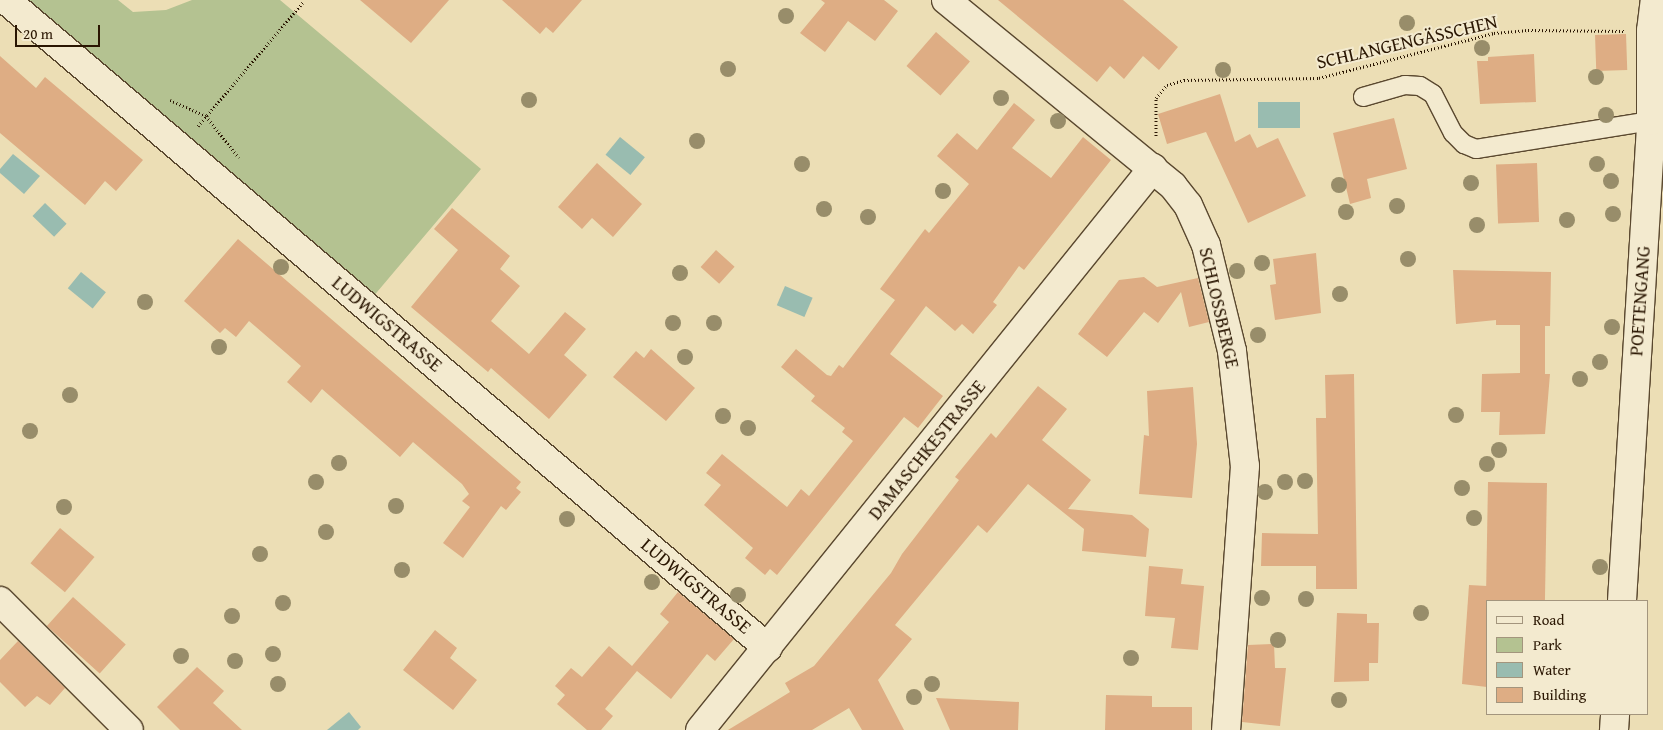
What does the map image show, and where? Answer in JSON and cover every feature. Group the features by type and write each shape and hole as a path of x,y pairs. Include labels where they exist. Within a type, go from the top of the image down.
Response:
{"street":[{"name":"LUDWIGSTRASSE","path":"6,0 768,648"},
{"name":"SCHLOSSBERGE","path":"946,0 1153,168 1184,198 1209,254 1224,310 1242,418 1245,478 1226,730"},
{"name":"POETENGANG","path":"1622,600 1651,122 1651,31 1655,0"},
{"name":"DAMASCHKESTRASSE","path":"700,730 1153,168"},
{"path":"0,601 130,730"},
{"path":"1614,730 1615,715"}],"lane":[{"path":"1363,97 1405,85 1420,86 1433,94 1453,133 1464,144 1476,148 1651,122"}],"path":[{"path":"180,147 304,1"},
{"name":"SCHLANGENGÄSSCHEN","path":"1153,168 1158,152 1154,120 1156,98 1166,85 1175,82 1319,78 1494,33 1528,30 1651,31"}],"green space":[{"path":"20,0 118,0 133,12 166,10 192,0 280,0 481,169 372,298"}],"water":[{"path":"1258,102 1300,102 1300,128 1258,128"},
{"path":"620,137 645,157 630,175 606,155"},
{"path":"13,154 40,176 24,194 0,173 0,169"},
{"path":"45,203 67,224 54,237 32,216"},
{"path":"81,272 106,292 93,308 68,288"},
{"path":"785,286 813,298 804,317 777,305"},
{"path":"349,712 361,727 358,730 327,730"}],"building":[{"path":"360,0 449,0 411,43"},
{"path":"502,0 582,0 553,33 546,27 540,34"},
{"path":"821,0 884,0 898,11 875,41 848,21 825,52 800,33 825,3"},
{"path":"998,0 1123,0 1178,47 1159,70 1143,56 1124,79 1110,66 1097,82"},
{"path":"936,32 970,62 940,95 906,66"},
{"path":"1626,34 1627,70 1596,71 1595,35"},
{"path":"1534,54 1536,102 1480,104 1477,61 1488,61 1488,57"},
{"path":"0,56 36,88 45,77 143,160 116,191 105,181 85,205 0,133"},
{"path":"1220,94 1235,142 1250,134 1257,148 1278,138 1306,196 1248,223 1206,132 1167,144 1158,114"},
{"path":"1014,103 1035,120 1012,148 1051,178 1083,137 1111,160 1024,270 1019,266 993,302 997,305 973,334 962,324 955,331 926,306 890,354 943,396 918,428 904,417 777,575 770,569 765,575 745,558 753,548 704,505 721,485 706,473 722,454 787,507 801,489 809,496 853,441 842,432 845,428 811,401 815,396 781,367 796,349 827,375 831,376 839,365 843,368 895,300 880,289 925,229 929,233 969,184 937,156 957,133 977,150"},
{"path":"1394,118 1407,169 1367,179 1371,198 1350,204 1333,133"},
{"path":"597,163 642,204 613,237 592,218 582,229 558,207"},
{"path":"1537,163 1539,222 1498,223 1496,164"},
{"path":"452,208 510,256 500,269 520,286 491,321 529,354 565,312 586,329 564,355 587,375 549,419 491,368 488,372 411,307 458,250 434,229"},
{"path":"238,239 521,482 516,488 521,492 506,510 501,506 463,558 443,543 470,507 462,501 469,494 462,484 413,442 400,457 322,389 311,403 287,382 301,366 249,321 236,337 225,328 220,333 184,301"},
{"path":"716,250 735,267 719,284 701,267"},
{"path":"1316,253 1321,313 1275,320 1270,285 1276,284 1273,259"},
{"path":"1453,270 1551,272 1550,326 1545,326 1545,374 1550,374 1545,434 1499,435 1500,412 1481,412 1482,374 1520,373 1520,325 1496,325 1496,320 1456,324"},
{"path":"1144,277 1157,287 1198,278 1209,322 1189,327 1181,292 1158,323 1144,312 1107,357 1078,334 1119,280"},
{"path":"651,349 695,388 666,421 613,377 636,351 644,358"},
{"path":"1354,374 1357,589 1316,589 1316,566 1261,566 1262,533 1318,534 1316,418 1326,418 1325,375"},
{"path":"1038,386 1067,409 1042,440 1091,480 1068,509 1132,515 1149,529 1146,557 1082,551 1084,529 1028,484 987,533 978,525 895,625 912,639 878,680 904,730 862,730 849,708 812,730 728,730 790,692 785,683 814,666 891,573 902,554 959,480 955,477 991,433 996,438"},
{"path":"1193,387 1197,444 1192,498 1139,494 1144,435 1149,436 1147,391"},
{"path":"1488,482 1547,483 1545,600 1486,601"},
{"path":"60,528 94,557 65,592 30,563"},
{"path":"1149,566 1183,569 1181,584 1204,586 1198,650 1171,648 1175,618 1145,616"},
{"path":"1469,585 1487,586 1486,687 1462,684"},
{"path":"678,592 734,639 715,661 707,654 671,699 637,671 605,709 613,716 601,730 587,730 557,704 565,695 555,686 571,668 582,677 609,646 632,666 669,622 660,614"},
{"path":"73,597 126,645 100,673 47,626"},
{"path":"1337,613 1367,614 1367,623 1379,623 1378,663 1369,663 1369,681 1334,682"},
{"path":"435,630 457,648 450,658 477,680 453,710 403,670"},
{"path":"18,641 65,688 50,705 37,696 25,707 0,682 0,660"},
{"path":"1274,644 1275,668 1286,668 1280,726 1242,722 1248,645"},
{"path":"197,667 224,691 213,703 242,730 180,730 157,707"},
{"path":"1106,695 1152,696 1152,707 1192,707 1192,730 1105,730"},
{"path":"936,698 1019,702 1018,730 950,730"}]}
